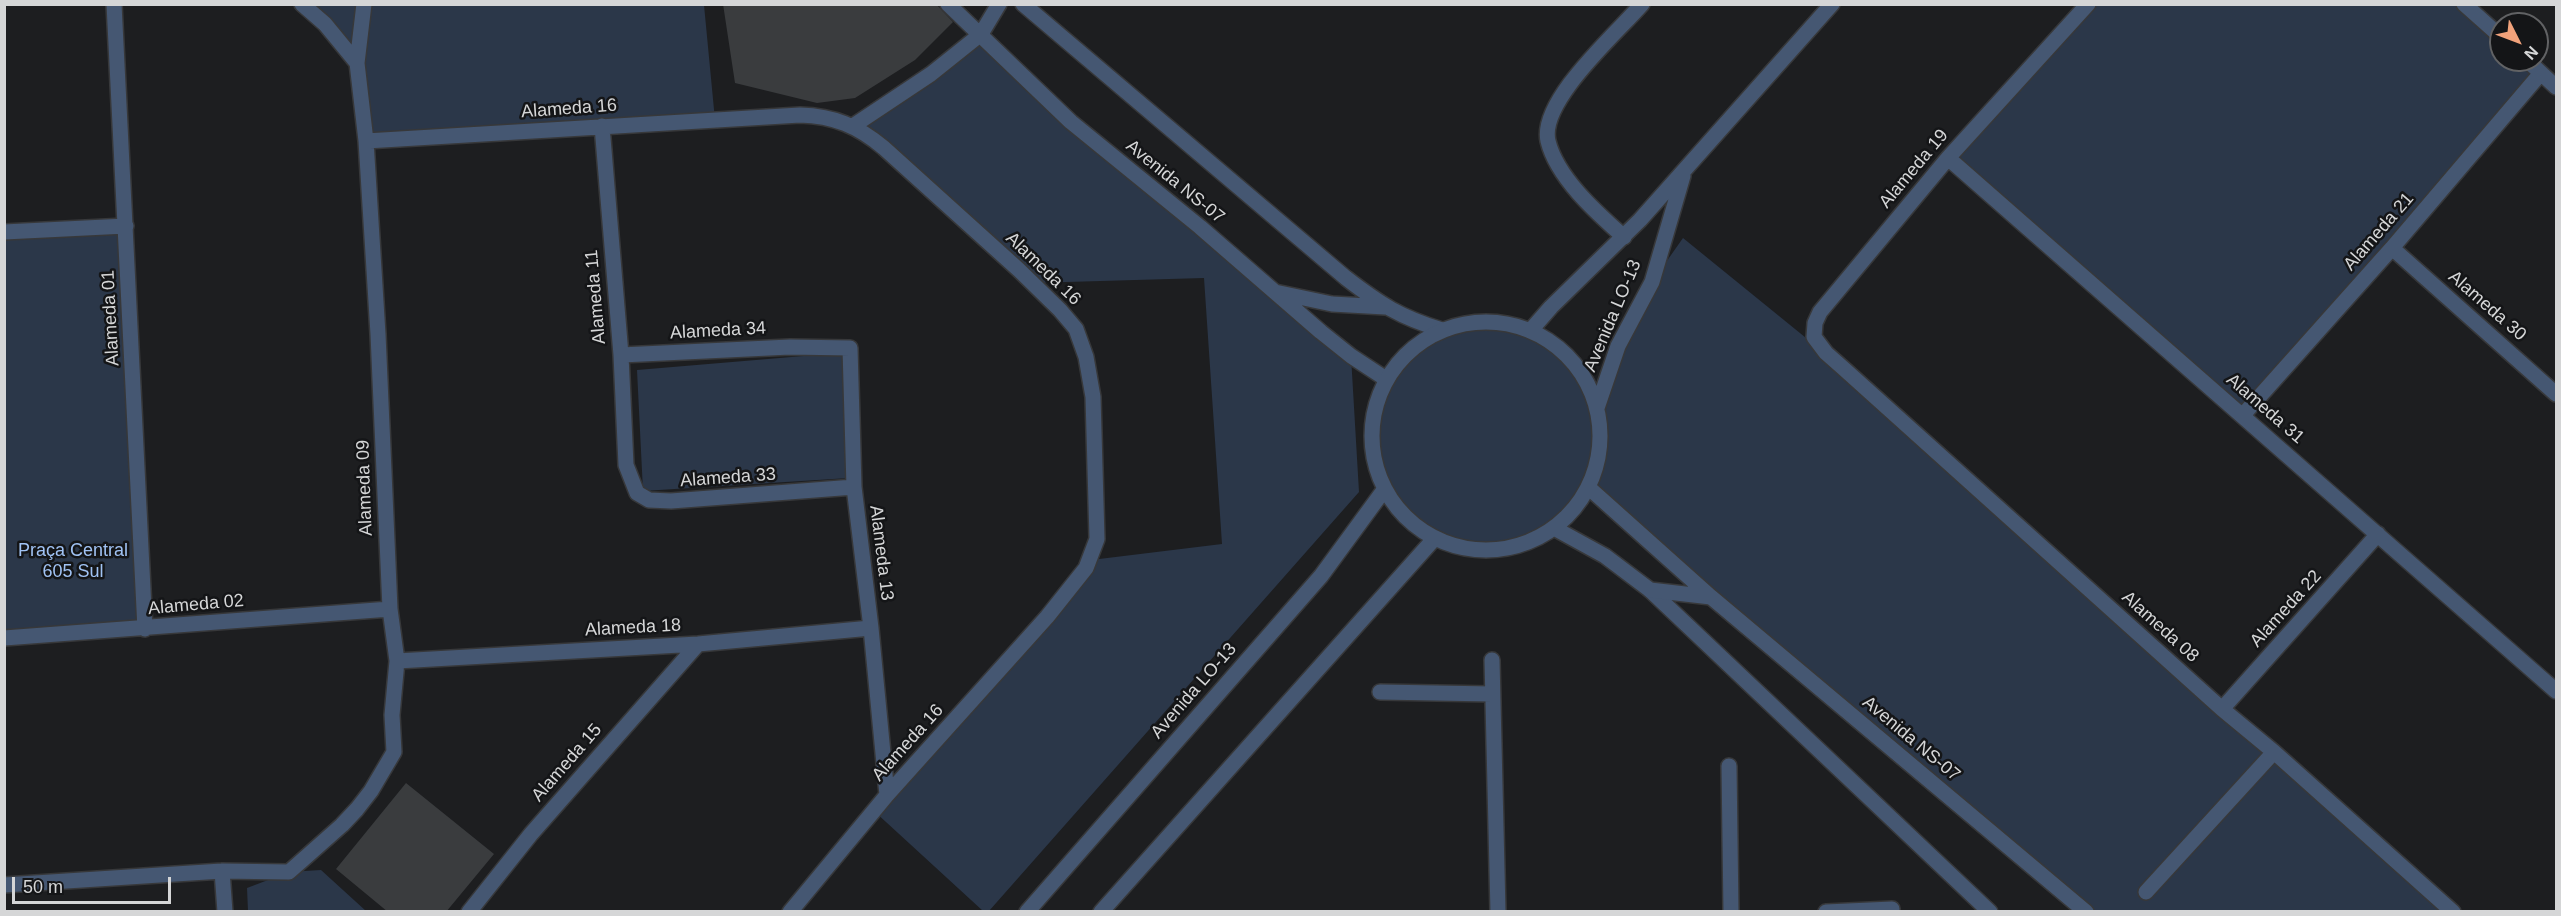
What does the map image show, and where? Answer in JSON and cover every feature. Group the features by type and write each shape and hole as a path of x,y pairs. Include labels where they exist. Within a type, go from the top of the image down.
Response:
{"street":[{"name":"Alameda 01","path":"114,4 145,629"},
{"path":"302,4 325,24 357,63"},
{"name":"Alameda 09","path":"222,871 289,872 342,825 357,808 371,791 394,752 392,715 396,661 390,609 378,334 366,141 357,63 364,4"},
{"name":"Avenida NS-07","path":"948,4 1071,122 1200,227 1351,356 1386,379"},
{"path":"853,126 931,74 981,34 999,4"},
{"name":"Avenida NS-07","path":"1023,4 1346,278 1385,307 1413,321 1442,330"},
{"path":"1624,237 1586,202 1562,170 1548,140 1557,103 1570,81 1642,4"},
{"name":"Avenida LO-13","path":"1531,330 1551,307 1624,237 1832,4"},
{"name":"Alameda 19","path":"1843,368 1820,346 1815,337 1815,323 1827,304 1948,158 2088,4"},
{"path":"2464,4 2489,26"},
{"path":"2541,73 2556,87"},
{"name":"Alameda 21","path":"2243,415 2392,248 2541,73"},
{"name":"Alameda 16","path":"366,141 800,116 820,116 841,120 866,133 884,148 1060,310 1076,329 1086,357 1093,397 1098,527 1091,560 1047,617 887,795 790,912"},
{"name":"Alameda 11","path":"602,126 621,355 626,465"},
{"name":"Alameda 31","path":"1948,158 2556,689"},
{"name":"Avenida LO-13","path":"1597,408 1618,346 1652,282 1685,170"},
{"path":"4,232 126,226"},
{"name":"Alameda 30","path":"2392,248 2556,393"},
{"path":"1274,292 1332,304 1385,307"},
{"path":"1493,321 1531,330 1560,348 1577,366 1589,386 1597,408 1601,435 1598,462 1588,487 1574,509 1554,528 1526,543 1496,550 1464,549 1434,539 1414,526 1398,510 1384,490 1372,454 1373,416 1386,379 1401,359 1420,342 1442,330 1467,323 1493,321"},
{"name":"Alameda 13","path":"817,347 850,348 854,487 871,628 887,795"},
{"name":"Alameda 34","path":"621,355 817,347"},
{"name":"Alameda 08","path":"1843,368 2222,709 2274,752 2454,912"},
{"name":"Alameda 33","path":"626,465 637,494 643,498 660,501 854,487"},
{"name":"Avenida NS-07","path":"1588,487 1711,597 2086,912"},
{"name":"Avenida LO-13","path":"1027,912 1321,576 1384,490"},
{"path":"1554,528 1605,556 1650,590 1990,912"},
{"name":"Alameda 22","path":"2222,709 2378,534"},
{"path":"1101,912 1434,539"},
{"path":"1650,590 1711,597"},
{"name":"Alameda 02","path":"4,638 390,609"},
{"name":"Alameda 18","path":"396,661 698,644 871,628"},
{"name":"Alameda 15","path":"469,912 531,834 698,644"},
{"path":"1492,660 1498,912"},
{"path":"1380,692 1492,694"},
{"path":"2146,892 2274,752"},
{"path":"1729,766 1731,912"},
{"path":"4,885 222,871 225,912"},
{"path":"1826,912 1892,909"}],"green space":[{"path":"302,5 704,5 715,120 366,141 357,63"},
{"path":"2088,5 2464,5 2489,27 2489,72 2541,73 2243,415 1948,158"},
{"path":"981,34 1351,356 1359,492 989,911 983,911 874,811 1091,560 1222,544 1204,278 1032,283 853,126"},
{"name":"Praça Central 605 Sul","path":"126,226 145,629 5,636 5,232"},
{"path":"1683,238 1843,368 2453,911 2076,911 1588,488 1573,509 1554,528 1526,543 1483,550 1464,549 1434,539 1414,526 1384,490 1373,454 1373,416 1386,379 1420,342 1450,328 1493,321 1531,330 1577,366 1597,407 1652,282"},
{"path":"851,352 849,478 643,491 637,370"},
{"path":"321,870 366,911 248,911 247,888 289,872"}],"building":[{"path":"723,4 936,4 953,22 915,60 855,98 817,103 735,83"},
{"path":"406,783 494,854 446,912 388,912 336,869"}]}
